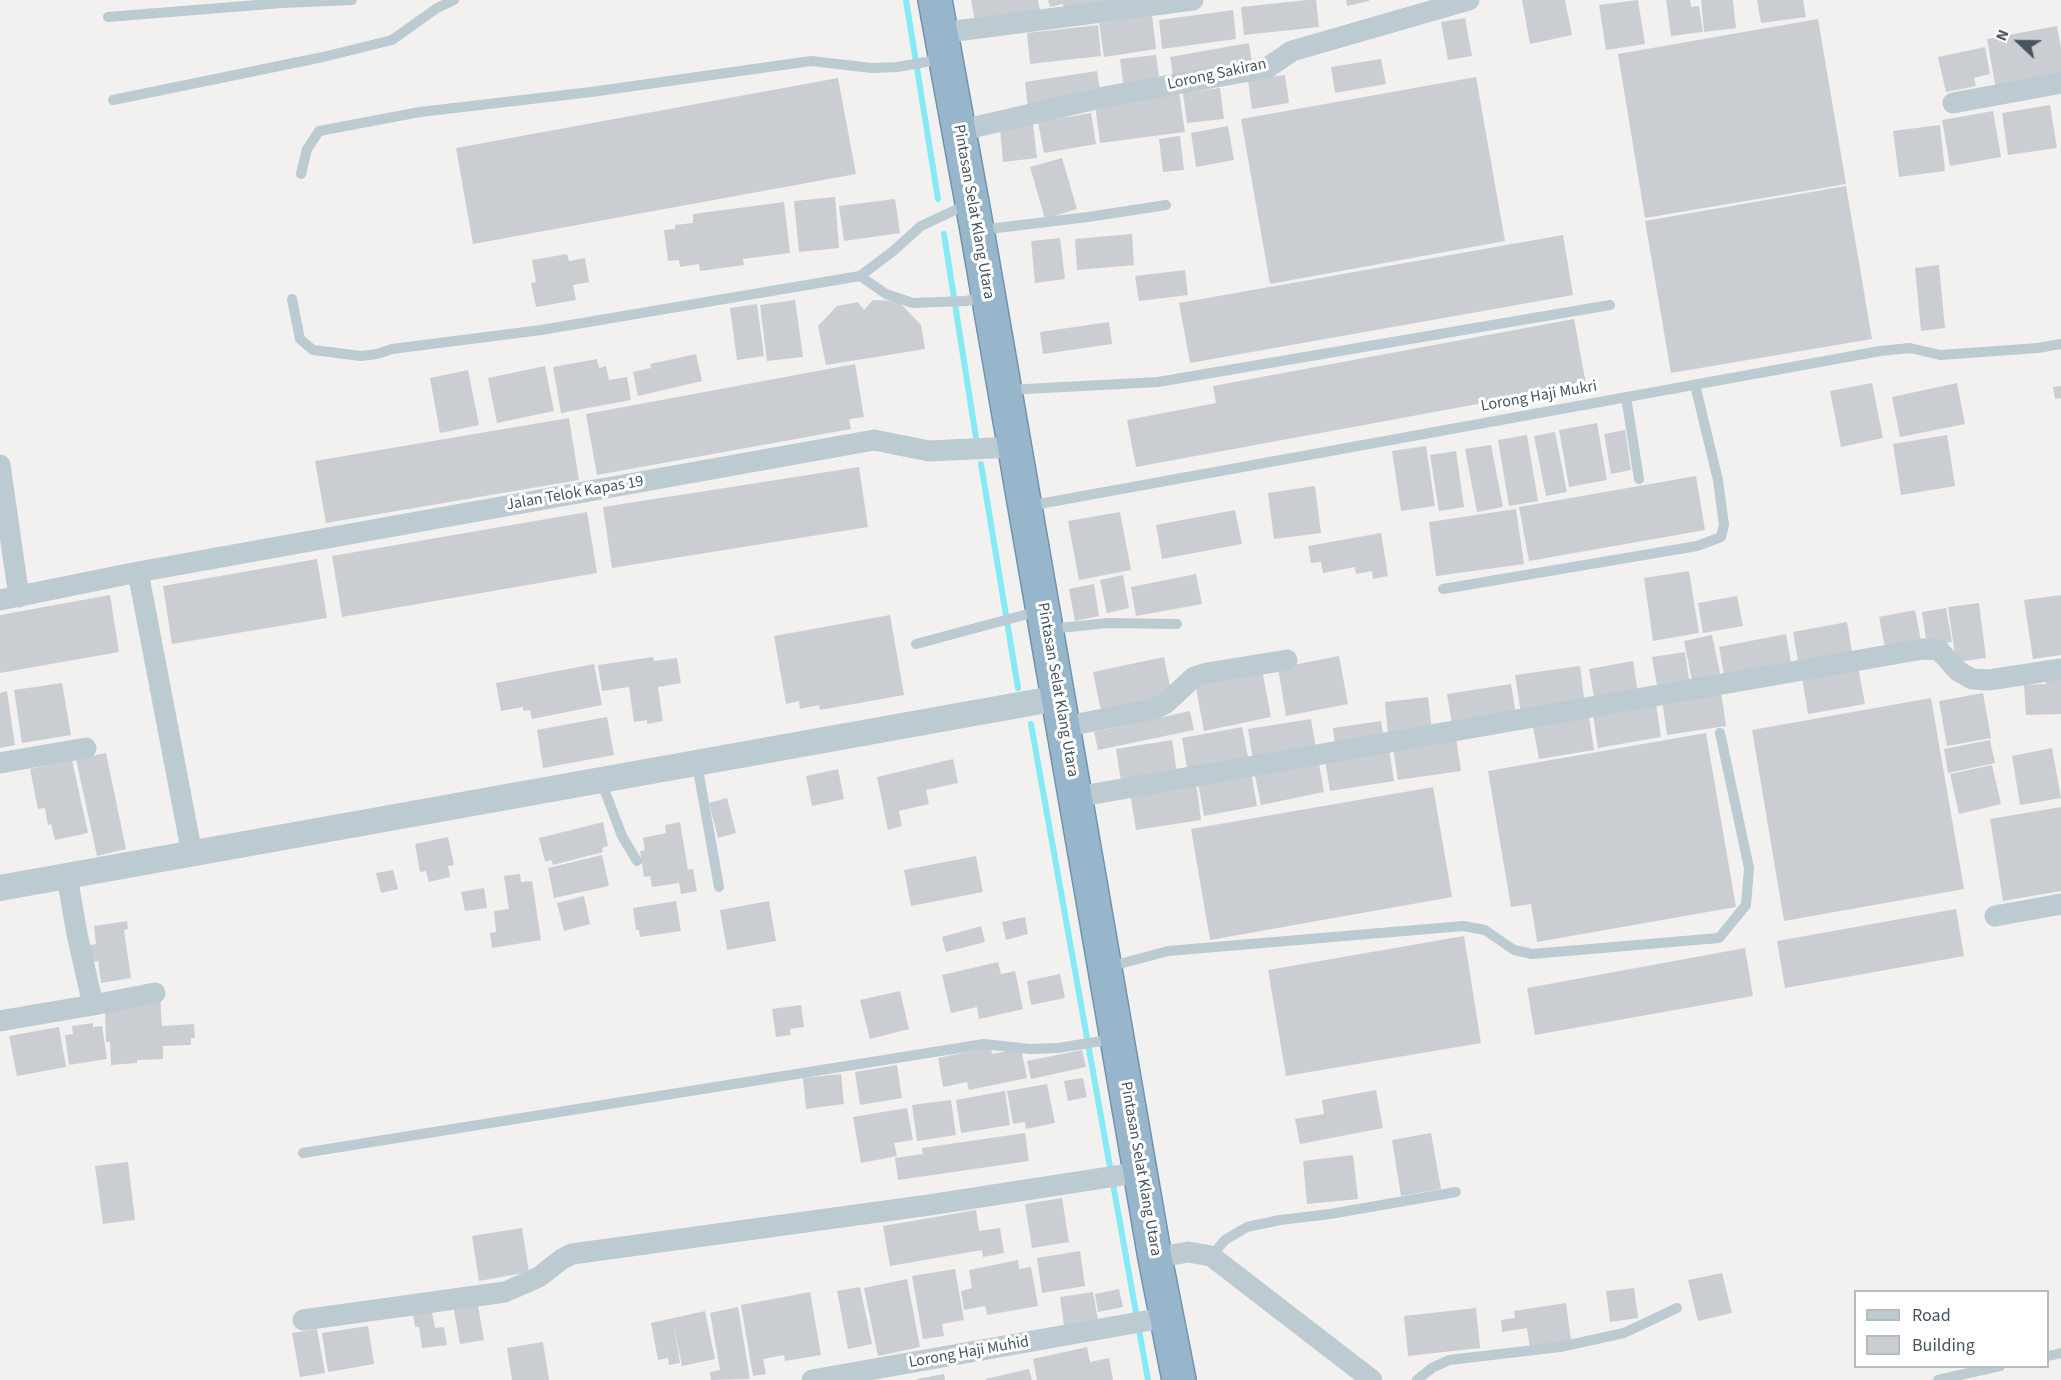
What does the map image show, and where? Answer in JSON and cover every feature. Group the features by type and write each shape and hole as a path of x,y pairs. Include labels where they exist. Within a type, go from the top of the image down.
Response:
{"highway":[{"name":"Pintasan Selat Klang Utara","path":"935,0 936,52 958,131 974,216 976,299 1004,391 1024,506 1036,618 1060,713 1105,968 1111,1040 1133,1173 1155,1258 1162,1319 1179,1380"}],"street":[{"path":"936,52 1193,0"},
{"name":"Lorong Sakiran","path":"958,131 1109,96 1267,68 1292,51 1469,0"},
{"path":"1953,104 2061,83"},
{"name":"Jalan Telok Kapas 19","path":"10,599 138,572 874,440 929,451 1014,447"},
{"path":"0,465 10,599"},
{"path":"138,572 192,854"},
{"path":"1076,797 1923,649 1938,650 1958,671 1972,679 1989,680 2061,669"},
{"path":"0,888 697,764 1060,713 1154,709 1166,703 1194,677 1287,660"},
{"path":"0,763 86,748"},
{"path":"67,877 93,1005"},
{"path":"1995,916 2061,904"},
{"path":"0,1021 155,993"},
{"path":"303,1320 505,1292 539,1277 572,1254 929,1205 1133,1173"},
{"path":"1155,1258 1188,1252 1211,1256 1372,1380"},
{"name":"Lorong Haji Muhid","path":"812,1380 1162,1319"}],"lane":[{"path":"108,18 282,3 352,0"},
{"path":"113,100 323,57 392,40 437,8 454,0"},
{"path":"302,174 307,149 319,131 420,112 591,92 811,61 872,68 897,67 936,52"},
{"path":"292,299 300,339 313,350 361,356 392,349 541,330 860,276 921,226 974,216 1088,217 1167,205"},
{"path":"860,276 886,294 913,303 976,299"},
{"path":"1004,391 1158,382 1610,305"},
{"name":"Lorong Haji Mukri","path":"1024,506 1880,351 1910,348 1940,355 2038,348 2061,344"},
{"path":"1443,589 1697,546 1721,537 1724,525 1718,480 1695,384"},
{"path":"1626,397 1639,479"},
{"path":"916,644 1001,620 1036,618 1108,623 1177,624"},
{"path":"1105,968 1168,951 1463,926 1485,930 1514,950 1532,954 1719,938 1746,905 1749,868 1719,733"},
{"path":"697,764 718,887"},
{"path":"602,781 622,836 637,861"},
{"path":"303,1153 984,1044 1030,1049 1058,1048 1111,1040"},
{"path":"1211,1256 1225,1240 1247,1227 1456,1192"},
{"path":"1417,1380 1432,1368 1449,1360 1560,1347 1624,1333 1677,1308"},
{"path":"1938,1380 1991,1368"}],"building":[{"path":"971,0 1038,0 1040,11 975,22"},
{"path":"1048,0 1111,0 1112,7 1065,15 1063,4 1050,7"},
{"path":"1316,0 1319,27 1244,35 1241,7"},
{"path":"1346,0 1369,0 1369,1 1347,6"},
{"path":"1522,0 1565,0 1572,35 1530,44"},
{"path":"1638,0 1645,44 1606,50 1599,5"},
{"path":"1666,0 1690,0 1691,7 1699,6 1703,32 1671,36"},
{"path":"1701,0 1733,0 1736,28 1704,32"},
{"path":"1757,0 1803,0 1806,17 1761,23"},
{"path":"1233,10 1236,39 1162,49 1159,20"},
{"path":"1152,15 1156,49 1104,57 1099,23"},
{"path":"1465,18 1472,56 1448,60 1441,22"},
{"path":"1818,19 1846,184 1645,218 1618,54"},
{"path":"1098,25 1101,56 1030,64 1027,33"},
{"path":"2057,26 2061,48 2061,77 1996,89 1987,39"},
{"path":"1249,43 1253,69 1174,83 1170,57"},
{"path":"1985,47 1990,74 1974,78 1976,86 1946,92 1938,57"},
{"path":"1156,55 1160,85 1124,90 1120,59"},
{"path":"1381,59 1386,84 1335,93 1331,67"},
{"path":"1097,71 1101,97 1028,108 1025,82"},
{"path":"1285,75 1289,103 1252,109 1248,80"},
{"path":"1476,77 1505,241 1270,284 1241,119"},
{"path":"838,78 856,174 473,244 456,148"},
{"path":"1220,88 1224,119 1187,123 1183,93"},
{"path":"1179,92 1185,132 1100,143 1095,104"},
{"path":"2050,105 2057,148 2008,155 2002,113"},
{"path":"1993,111 2001,157 1950,166 1942,120"},
{"path":"1091,113 1096,144 1044,153 1038,122"},
{"path":"1033,124 1037,158 1003,162 1000,128"},
{"path":"1940,125 1945,171 1899,177 1893,131"},
{"path":"1228,126 1234,160 1196,167 1191,133"},
{"path":"1180,136 1184,170 1163,172 1159,139"},
{"path":"1062,158 1077,209 1045,219 1030,167"},
{"path":"1846,186 1872,339 1671,373 1645,221"},
{"path":"835,197 839,248 799,252 794,201"},
{"path":"895,199 900,233 844,241 839,206"},
{"path":"784,202 790,253 743,259 744,265 700,271 699,264 680,267 679,260 668,261 664,230 675,229 675,225 693,223 693,214"},
{"path":"1132,234 1134,265 1077,270 1075,239"},
{"path":"1563,235 1573,295 1190,363 1179,303"},
{"path":"1060,238 1065,279 1035,283 1031,241"},
{"path":"567,254 569,261 585,258 589,282 573,285 576,300 536,307 531,283 536,282 532,260"},
{"path":"1939,265 1945,328 1921,331 1915,268"},
{"path":"1185,270 1188,295 1139,301 1135,276"},
{"path":"795,300 803,357 767,361 760,305"},
{"path":"873,300 898,301 921,325 925,349 826,365 818,326 837,306 858,302 864,310"},
{"path":"757,304 764,356 737,360 730,308"},
{"path":"1574,319 1586,384 1136,467 1127,420 1216,403 1213,386"},
{"path":"1109,322 1112,344 1043,354 1040,332"},
{"path":"696,354 702,381 638,396 633,372 651,368 650,364"},
{"path":"597,359 599,368 606,366 609,380 627,377 631,400 561,413 553,367"},
{"path":"855,364 864,417 849,419 851,429 597,475 586,414"},
{"path":"545,366 554,411 497,423 488,378"},
{"path":"468,370 479,425 440,433 430,378"},
{"path":"1872,383 1883,438 1841,447 1830,391"},
{"path":"1957,383 1965,424 1900,437 1892,397"},
{"path":"2061,386 2061,398 2055,399 2053,387"},
{"path":"569,418 579,480 326,523 315,461"},
{"path":"1597,423 1607,480 1569,487 1559,430"},
{"path":"1625,430 1631,470 1611,474 1604,434"},
{"path":"1555,432 1567,492 1546,496 1534,436"},
{"path":"1527,435 1538,501 1509,506 1498,440"},
{"path":"1947,435 1955,486 1901,495 1893,444"},
{"path":"1491,445 1503,507 1477,512 1465,449"},
{"path":"1426,446 1435,506 1401,511 1392,451"},
{"path":"1456,451 1464,507 1439,511 1430,455"},
{"path":"859,467 868,527 612,568 603,507"},
{"path":"1696,476 1705,530 1529,561 1519,507"},
{"path":"1315,486 1321,533 1274,539 1268,493"},
{"path":"1516,509 1524,564 1436,576 1429,522"},
{"path":"1235,510 1242,544 1162,559 1156,525"},
{"path":"587,512 597,573 342,617 332,556"},
{"path":"1120,512 1131,570 1079,580 1068,521"},
{"path":"1381,533 1388,576 1373,579 1372,571 1356,574 1355,567 1323,573 1321,562 1311,563 1308,546"},
{"path":"317,559 327,618 172,644 163,586"},
{"path":"1689,571 1699,633 1653,641 1644,578"},
{"path":"1196,574 1202,604 1136,616 1131,587"},
{"path":"1123,575 1129,608 1107,613 1100,580"},
{"path":"1094,584 1099,616 1075,621 1069,589"},
{"path":"110,595 119,652 0,673 0,615"},
{"path":"2061,595 2061,655 2033,659 2024,600"},
{"path":"1737,596 1743,626 1703,633 1698,603"},
{"path":"1979,603 1986,658 1956,662 1948,607"},
{"path":"1946,608 1952,642 1927,646 1922,612"},
{"path":"1915,610 1922,646 1886,653 1879,617"},
{"path":"890,615 904,695 820,710 819,705 800,709 799,701 786,704 774,636"},
{"path":"1847,622 1853,657 1799,667 1793,632"},
{"path":"1786,634 1792,668 1725,680 1719,647"},
{"path":"1712,635 1721,678 1693,685 1684,641"},
{"path":"1685,652 1690,686 1658,691 1652,657"},
{"path":"1339,656 1348,704 1286,716 1278,668"},
{"path":"653,657 654,661 677,658 681,683 658,687 663,721 647,724 647,720 634,722 629,687 602,691 598,665"},
{"path":"1164,657 1172,696 1101,711 1093,672"},
{"path":"1633,661 1638,694 1595,702 1589,669"},
{"path":"594,664 602,705 532,719 530,710 523,711 523,707 501,711 496,683"},
{"path":"1580,666 1585,705 1521,714 1515,675"},
{"path":"1858,667 1865,704 1808,714 1802,678"},
{"path":"1262,669 1271,717 1204,731 1195,683"},
{"path":"2045,679 2061,679 2061,714 2026,715 2024,685 2046,684"},
{"path":"62,683 71,735 22,743 14,690"},
{"path":"1511,684 1516,715 1452,725 1447,694"},
{"path":"7,691 15,745 0,748 0,693"},
{"path":"1721,691 1726,726 1667,735 1662,700"},
{"path":"1983,693 1991,738 1947,746 1939,701"},
{"path":"1428,697 1432,731 1388,736 1385,702"},
{"path":"1931,698 1964,889 1784,921 1752,730"},
{"path":"1656,704 1661,737 1598,748 1593,715"},
{"path":"1190,711 1194,730 1098,750 1094,732"},
{"path":"607,717 614,755 543,768 537,730"},
{"path":"1589,717 1594,750 1539,759 1533,727"},
{"path":"1311,719 1316,749 1253,760 1248,729"},
{"path":"1381,721 1384,740 1335,746 1333,728"},
{"path":"1242,727 1249,762 1188,773 1182,738"},
{"path":"1706,733 1736,907 1537,942 1531,904 1511,907 1488,771"},
{"path":"1456,738 1461,771 1398,780 1393,748"},
{"path":"1172,740 1177,773 1121,782 1116,749"},
{"path":"1990,740 1995,763 1948,773 1944,749"},
{"path":"2052,748 2061,798 2020,805 2012,756"},
{"path":"1389,749 1394,781 1330,791 1325,759"},
{"path":"106,753 126,849 97,856 76,759"},
{"path":"953,759 958,783 926,790 929,804 899,811 902,826 888,830 877,777"},
{"path":"72,760 88,833 55,840 51,824 48,825 45,808 38,809 30,769"},
{"path":"1319,763 1324,792 1261,805 1255,776"},
{"path":"1992,765 2001,804 1959,814 1950,774"},
{"path":"838,769 844,799 812,806 806,776"},
{"path":"1251,773 1257,806 1204,816 1198,783"},
{"path":"1196,782 1201,820 1136,830 1130,792"},
{"path":"1433,787 1452,897 1210,940 1191,829"},
{"path":"727,798 736,833 718,838 709,803"},
{"path":"2061,807 2061,891 2003,901 1990,819"},
{"path":"603,822 608,846 602,848 603,852 553,865 551,860 545,862 539,838"},
{"path":"680,822 688,870 693,869 697,891 681,894 679,883 652,887 650,876 644,877 640,851 645,850 643,838 666,833 665,825"},
{"path":"448,837 454,865 448,866 450,877 429,882 426,871 420,872 415,844"},
{"path":"602,855 609,886 554,898 548,868"},
{"path":"976,856 983,892 911,906 904,870"},
{"path":"393,870 398,889 381,893 376,873"},
{"path":"520,874 521,882 532,881 541,940 492,948 490,933 496,932 494,911 509,909 504,876"},
{"path":"484,888 487,908 465,911 461,892"},
{"path":"584,896 590,924 564,931 557,903"},
{"path":"676,901 681,931 640,937 639,930 636,930 633,908"},
{"path":"769,901 776,941 727,950 720,910"},
{"path":"1956,909 1964,956 1785,988 1777,941"},
{"path":"1025,917 1028,934 1006,940 1002,922"},
{"path":"127,921 128,929 124,930 131,978 101,983 98,961 85,963 83,946 96,944 94,926"},
{"path":"981,926 985,942 946,952 942,937"},
{"path":"1464,936 1481,1043 1286,1076 1268,970"},
{"path":"1745,948 1753,996 1535,1035 1527,988"},
{"path":"998,962 1001,974 1015,971 1023,1009 979,1019 977,1007 951,1013 942,975"},
{"path":"1060,974 1065,998 1031,1005 1027,981"},
{"path":"900,991 909,1029 870,1039 860,1000"},
{"path":"160,995 162,1026 194,1024 195,1038 191,1038 191,1045 163,1046 163,1059 137,1060 137,1063 111,1065 110,1042 106,1042 105,1007"},
{"path":"801,1005 804,1027 790,1029 791,1035 776,1037 772,1009"},
{"path":"93,1023 93,1027 102,1026 107,1059 69,1065 65,1035 73,1034 72,1026"},
{"path":"59,1027 66,1067 17,1076 9,1036"},
{"path":"991,1047 992,1054 1021,1048 1027,1078 969,1090 967,1082 943,1087 938,1058"},
{"path":"1082,1050 1086,1067 1031,1079 1027,1061"},
{"path":"897,1065 902,1098 860,1105 855,1072"},
{"path":"841,1074 844,1104 806,1109 803,1078"},
{"path":"1083,1078 1087,1097 1068,1101 1064,1081"},
{"path":"1047,1084 1055,1123 1026,1129 1025,1122 1013,1124 1007,1091"},
{"path":"1376,1090 1383,1128 1300,1144 1295,1119 1324,1114 1322,1100"},
{"path":"1005,1091 1010,1125 961,1133 956,1100"},
{"path":"951,1100 956,1135 917,1141 912,1105"},
{"path":"907,1108 913,1140 894,1143 897,1156 861,1163 853,1117"},
{"path":"1025,1133 1029,1161 898,1180 895,1158 923,1154 922,1148"},
{"path":"1431,1133 1441,1189 1401,1196 1392,1140"},
{"path":"1353,1155 1358,1199 1307,1204 1303,1161"},
{"path":"128,1162 135,1220 103,1224 95,1166"},
{"path":"1062,1198 1069,1242 1032,1248 1025,1204"},
{"path":"976,1210 979,1231 1000,1228 1004,1253 983,1257 982,1250 890,1266 883,1226"},
{"path":"522,1228 529,1272 479,1281 472,1236"},
{"path":"1080,1251 1085,1286 1042,1293 1037,1258"},
{"path":"1018,1260 1019,1269 1031,1267 1038,1306 987,1315 985,1306 964,1310 961,1291 972,1288 969,1270"},
{"path":"955,1269 964,1320 942,1324 944,1336 923,1339 912,1276"},
{"path":"1722,1273 1732,1313 1698,1321 1688,1280"},
{"path":"907,1279 920,1347 878,1356 864,1288"},
{"path":"860,1287 872,1344 848,1349 837,1291"},
{"path":"1634,1288 1638,1318 1610,1322 1606,1291"},
{"path":"1119,1289 1123,1307 1098,1312 1095,1294"},
{"path":"810,1292 821,1355 785,1361 784,1355 763,1359 766,1374 753,1376 741,1305"},
{"path":"1093,1292 1098,1320 1064,1326 1060,1297"},
{"path":"477,1300 484,1340 460,1344 453,1304"},
{"path":"1566,1303 1572,1348 1530,1348 1527,1328 1502,1332 1501,1320 1515,1318 1514,1311"},
{"path":"738,1307 750,1379 711,1380 710,1372 720,1370 710,1313"},
{"path":"1476,1308 1480,1348 1408,1356 1404,1316"},
{"path":"705,1311 715,1359 682,1366 674,1327 680,1363 669,1365 668,1358 658,1360 651,1323"},
{"path":"432,1312 435,1328 444,1327 447,1345 422,1348 419,1327 415,1327 413,1314"},
{"path":"368,1326 374,1364 328,1372 322,1333"},
{"path":"317,1329 325,1373 300,1377 292,1333"},
{"path":"543,1342 549,1380 512,1380 507,1348"},
{"path":"1087,1347 1090,1362 1109,1358 1113,1380 1037,1380 1033,1359"},
{"path":"1029,1369 1032,1380 985,1379"},
{"path":"944,1374 945,1380 917,1380 917,1379"}],"waterway":[{"path":"906,0 938,199"},
{"path":"944,234 976,438"},
{"path":"981,464 1018,688"},
{"path":"1031,724 1148,1380"}]}
